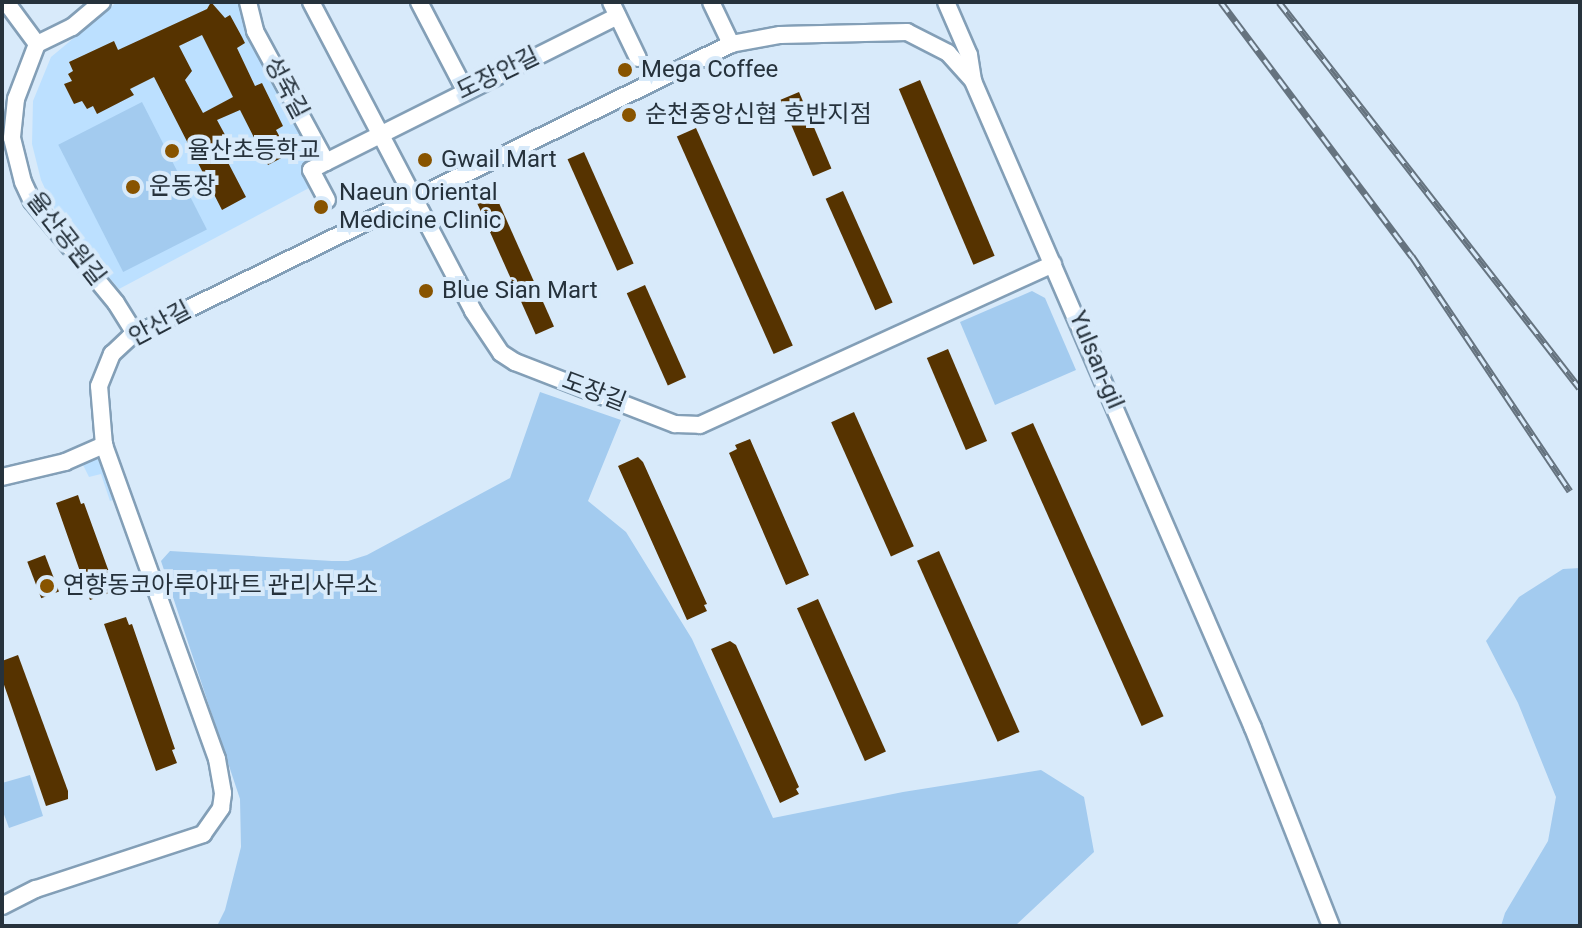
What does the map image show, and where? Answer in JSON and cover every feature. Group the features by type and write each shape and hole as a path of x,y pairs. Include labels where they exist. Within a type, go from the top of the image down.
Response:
{"street":[{"path":"6,2 37,44 72,27 102,2"},
{"name":"성죽길","path":"248,2 255,31 326,162"},
{"name":"도장길","path":"311,2 473,311 501,353 515,362 684,426 700,425 1053,264"},
{"path":"711,2 731,44"},
{"path":"946,2 969,55 973,81"},
{"path":"425,4 465,90"},
{"name":"도장안길","path":"378,133 465,90 614,9 638,58"},
{"name":"Yulsan-gil","path":"731,44 780,35 907,32 948,53 973,81 1253,728 1331,926"},
{"name":"율산공원길","path":"37,44 21,83 12,118 12,138 23,182 32,201 116,303 136,335"},
{"name":"안산길","path":"2,906 36,889 203,834 221,808 223,793 217,759 104,445 99,386 103,370 120,346 136,335 731,44"},
{"path":"327,200 311,170 378,133"},
{"path":"2,477 65,462 104,445"}],"shaded area":[{"name":"율산초등학교","path":"117,2 241,3 242,20 314,159 301,170 309,188 119,289 59,219 41,180 32,144 33,101 51,57"},
{"name":"운동장","path":"142,102 207,229 123,272 58,145"},
{"path":"1032,291 1045,298 1076,370 995,405 960,322"},
{"path":"540,392 621,420 588,501 626,532 692,639 773,818 903,792 1041,770 1084,797 1094,852 1015,926 217,926 225,910 241,847 240,799 161,561 170,551 332,561 348,561 367,555 510,478"},
{"path":"102,451 119,498 110,501 101,474 89,477 81,461"},
{"path":"1580,568 1580,926 1501,926 1505,913 1548,841 1556,797 1518,703 1486,641 1519,597 1563,569"},
{"path":"30,775 43,816 9,828 2,809 2,783"}],"building":[{"path":"211,2 225,18 230,15 245,43 237,48 255,86 262,83 283,126 276,130 289,154 268,165 240,110 217,120 230,144 221,149 246,197 222,210 154,77 130,89 134,95 97,114 93,106 87,109 82,101 74,104 64,84 72,81 68,74 73,71 69,62 114,41 118,50 207,9","holes":["202,35 233,97 203,113 185,80 192,71 179,46"]},
{"path":"920,80 995,256 973,265 899,89"},
{"path":"799,92 831,168 813,176 781,100"},
{"path":"696,128 793,345 774,354 677,137"},
{"path":"584,152 634,263 617,271 568,159"},
{"path":"843,191 893,302 875,310 826,199"},
{"path":"495,194 554,326 536,335 477,202"},
{"path":"645,285 686,377 668,385 627,293"},
{"path":"948,349 987,441 966,450 927,358"},
{"path":"854,412 914,546 891,556 831,422"},
{"path":"1033,423 1164,716 1142,726 1011,433"},
{"path":"750,439 809,575 786,585 729,453 737,449 735,445"},
{"path":"638,457 643,462 707,604 704,605 707,611 687,620 618,466"},
{"path":"78,495 81,504 84,503 113,583 109,584 112,592 90,600 56,503"},
{"path":"939,551 1020,732 998,742 917,561"},
{"path":"45,555 59,591 41,598 27,562"},
{"path":"818,599 886,752 865,761 797,608"},
{"path":"126,617 129,625 132,624 175,749 172,750 177,763 156,771 104,624"},
{"path":"730,641 736,645 799,787 796,789 799,794 780,803 711,649"},
{"path":"18,655 68,791 68,799 46,806 2,679 2,661"}],"railway":[{"path":"1221,2 1412,256 1570,491"},
{"path":"1279,2 1580,388"}],"place":[{"name":"Mega Coffee","path":"625,70"},
{"name":"순천중앙신협 호반지점","path":"629,115"},
{"name":"율산초등학교","path":"172,151"},
{"name":"Gwail Mart","path":"425,160"},
{"name":"운동장","path":"133,187"},
{"name":"Naeun Oriental Medicine Clinic","path":"321,207"},
{"name":"Blue Sian Mart","path":"426,291"},
{"name":"연향동코아루아파트 관리사무소","path":"47,586"}]}
